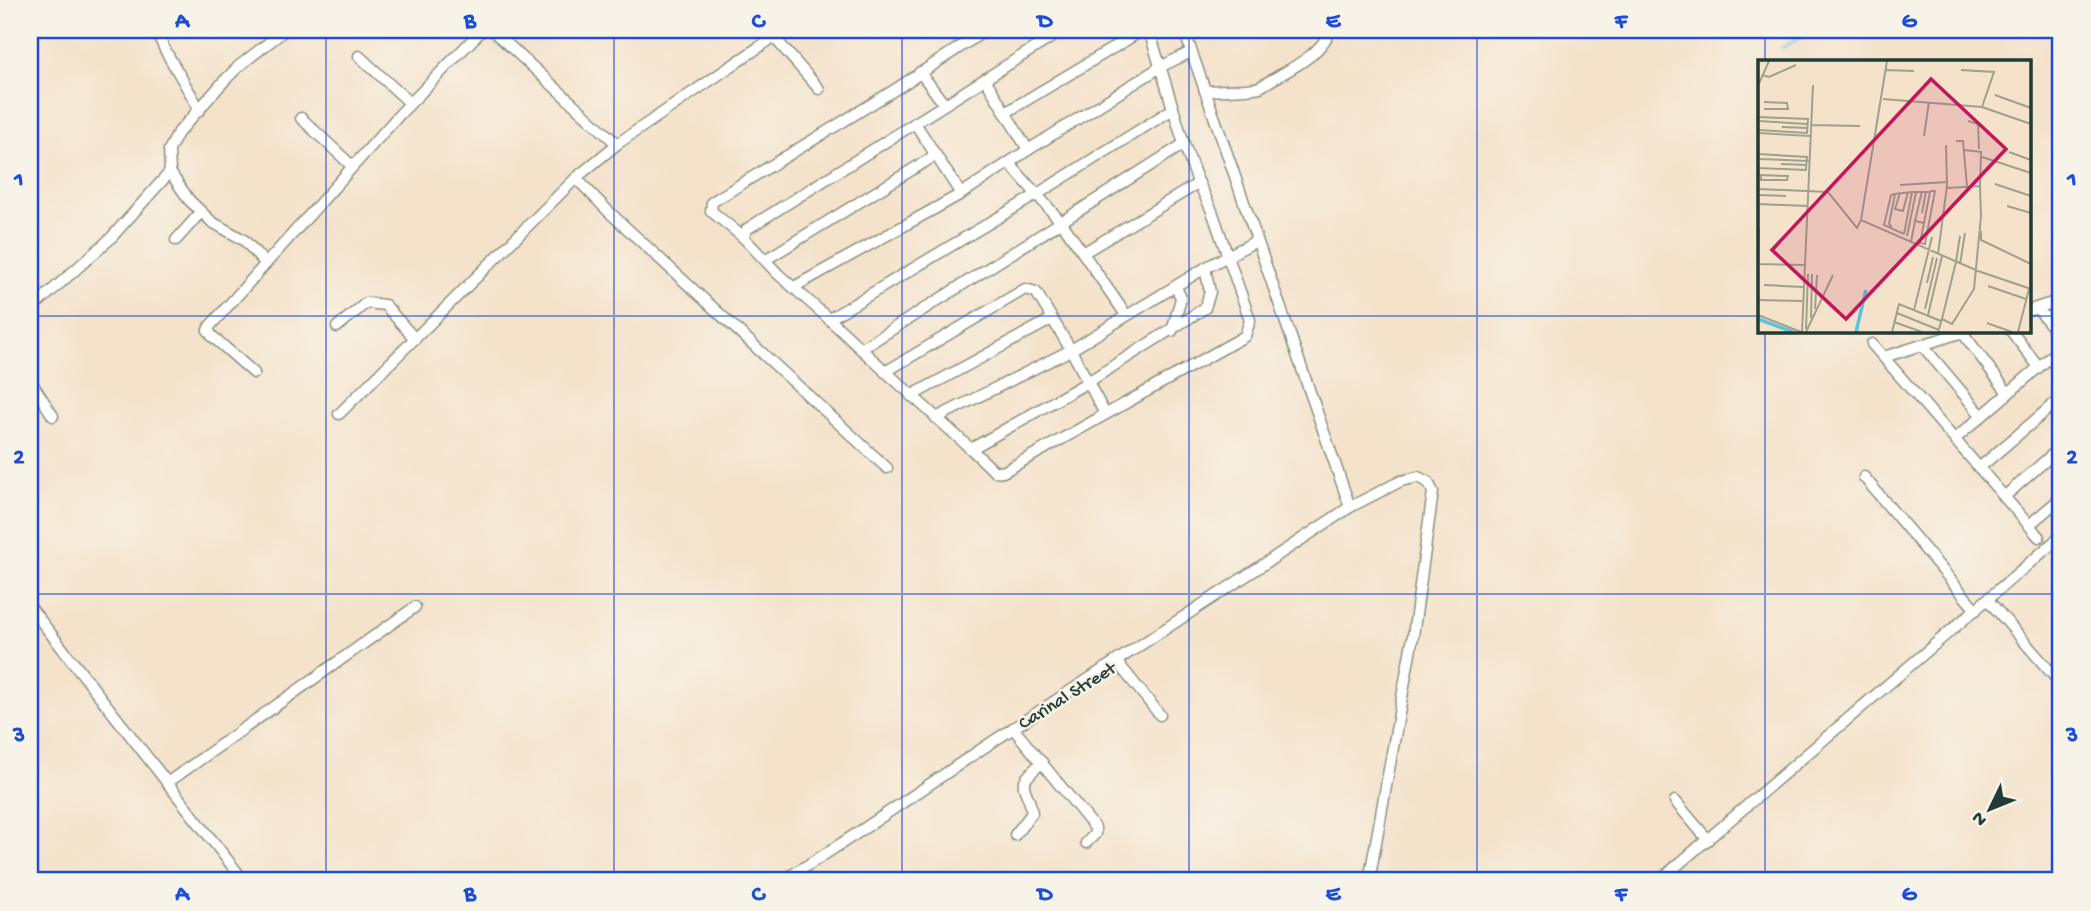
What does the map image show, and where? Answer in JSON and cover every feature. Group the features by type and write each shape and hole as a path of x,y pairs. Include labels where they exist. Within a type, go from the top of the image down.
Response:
{"street":[{"path":"156,30 200,110"},
{"path":"265,263 244,240 212,222 201,212 177,184 170,172 169,160 172,142 239,66 285,30"},
{"path":"254,373 208,330 210,326 352,166 482,30"},
{"path":"492,30 617,144"},
{"path":"339,414 576,178 617,144 783,30"},
{"path":"986,30 712,202 711,211 744,237 765,260 994,471 1003,472 1244,336 1250,320 1208,199 1184,144 1149,30"},
{"path":"744,237 747,229 1063,30"},
{"path":"1005,113 1143,30"},
{"path":"1184,30 1350,507"},
{"path":"1205,91 1254,89 1314,52 1324,43 1330,30"},
{"path":"774,37 819,89"},
{"path":"794,287 961,194 1162,66 1191,52"},
{"path":"359,56 410,103"},
{"path":"920,72 944,104"},
{"path":"985,79 1028,150"},
{"path":"829,319 1173,109"},
{"path":"301,118 352,166"},
{"path":"915,123 961,194"},
{"path":"861,349 1184,144"},
{"path":"765,260 936,155"},
{"path":"1009,163 1062,223 1125,315"},
{"path":"30,310 110,239 170,172"},
{"path":"576,178 608,211 887,468"},
{"path":"1083,253 1199,183"},
{"path":"176,240 201,212"},
{"path":"936,418 1072,350 1125,315 1256,241"},
{"path":"971,449 1088,382 1205,308 1209,302 1210,285 1205,268"},
{"path":"1172,331 1181,298 1176,287"},
{"path":"885,372 1025,289 1036,292 1072,350 1105,414"},
{"path":"2061,300 2033,309 2061,337"},
{"path":"337,327 366,303 385,305 415,339"},
{"path":"911,396 1052,319"},
{"path":"1884,357 1961,332"},
{"path":"1965,332 2008,393"},
{"path":"2012,332 2039,367"},
{"path":"1872,344 2039,537"},
{"path":"1922,345 1982,415"},
{"path":"1955,439 2061,348"},
{"path":"30,380 53,416"},
{"path":"1979,468 2061,398"},
{"path":"2004,497 2061,447"},
{"name":"Carinal Street","path":"782,881 840,846 1013,728 1350,507 1401,481 1418,477 1428,482 1433,492 1413,635 1369,881"},
{"path":"1864,477 1976,610"},
{"path":"2029,525 2061,498"},
{"path":"1659,881 2061,536"},
{"path":"1988,600 2061,684"},
{"path":"30,607 244,881"},
{"path":"167,783 415,607"},
{"path":"1117,662 1160,715"},
{"path":"1013,728 1094,828 1095,834 1086,843"},
{"path":"1015,835 1032,813 1023,784 1027,776 1042,762"},
{"path":"1675,801 1707,840"}],"waterway":[{"path":"1782,48 1813,30"}]}
